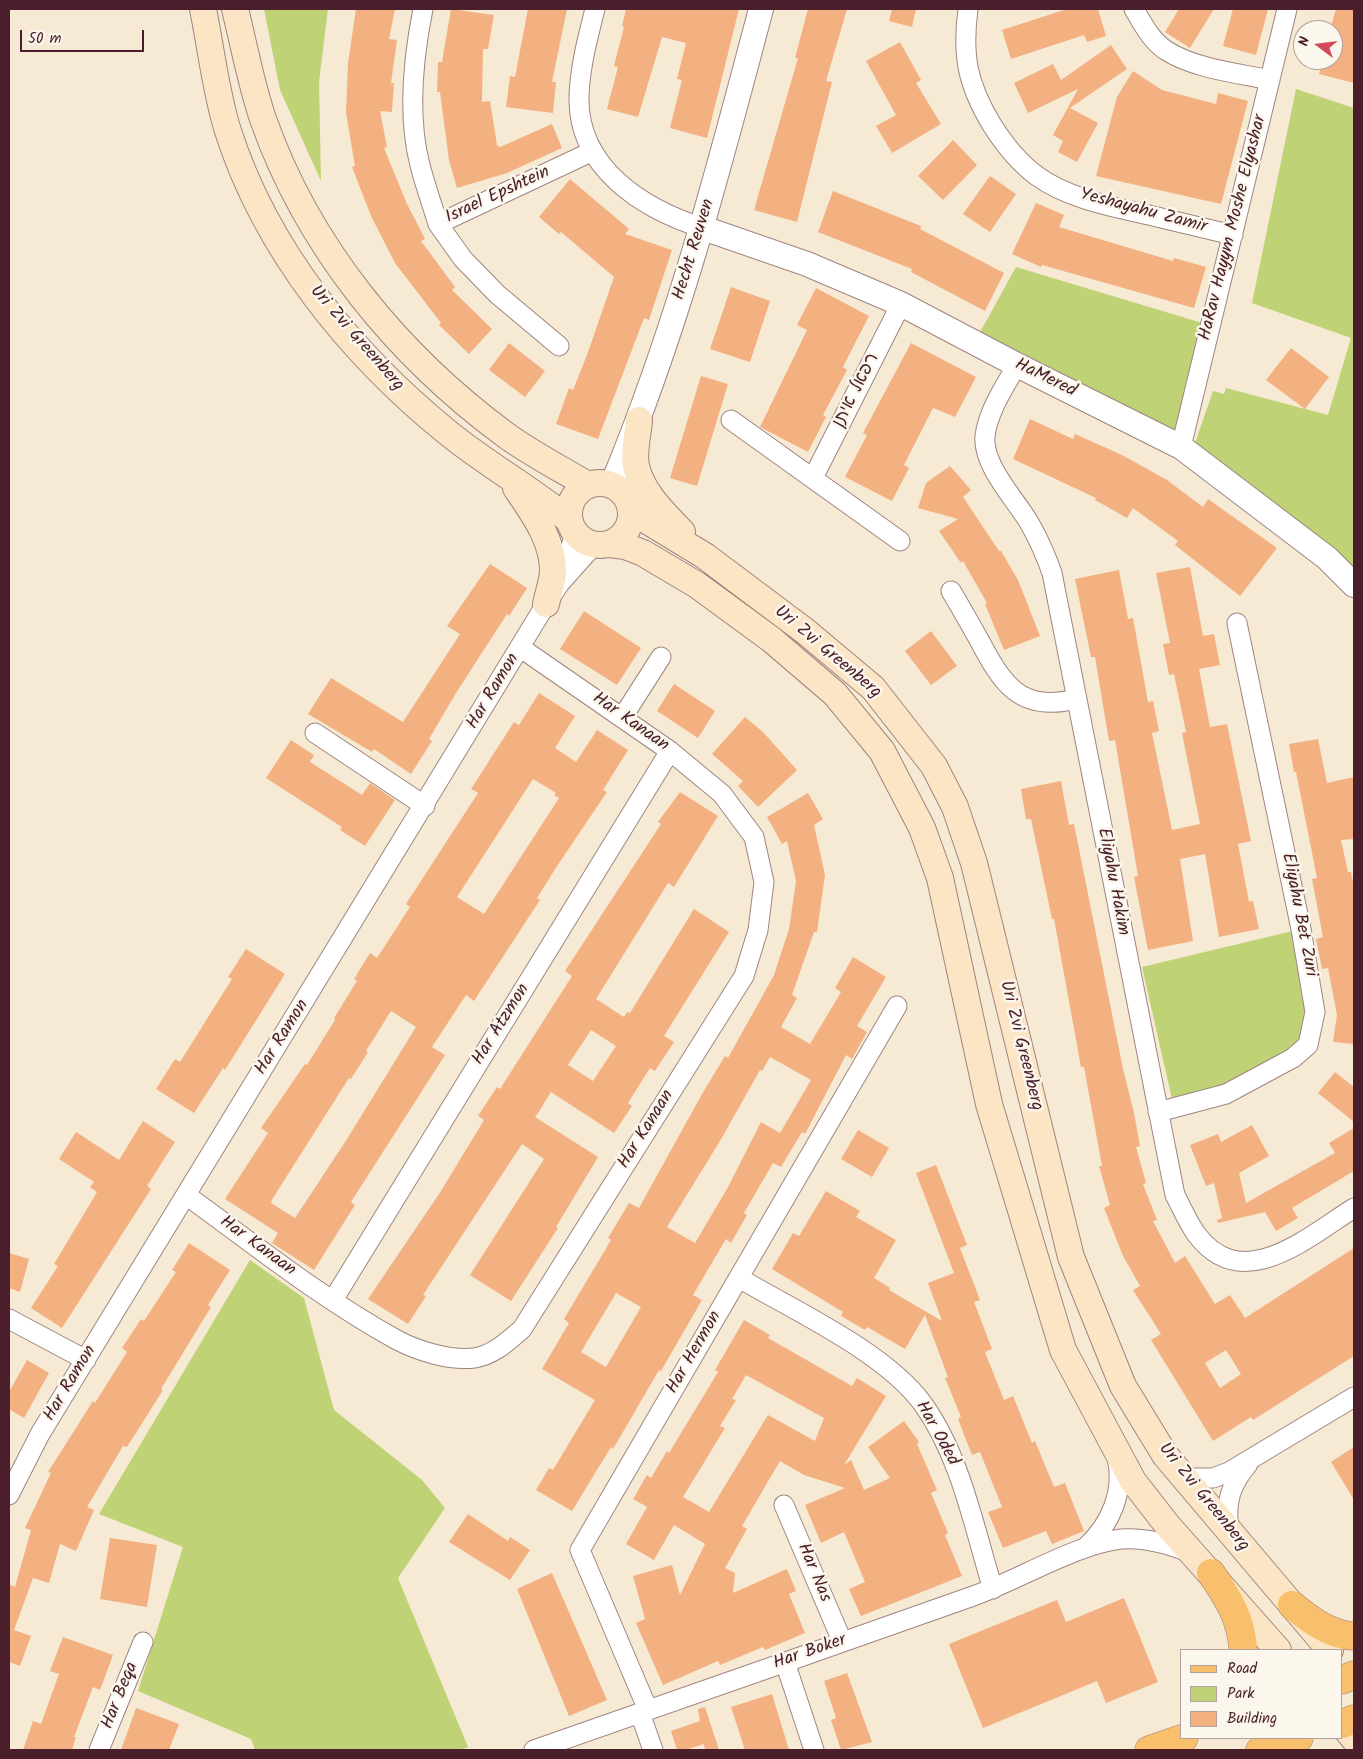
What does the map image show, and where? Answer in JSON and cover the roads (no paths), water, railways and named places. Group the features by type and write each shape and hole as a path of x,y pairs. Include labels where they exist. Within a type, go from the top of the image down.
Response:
{"main road":[{"name":"Uri Zvi Greenberg","path":"203,9 228,130 248,184 283,248 321,306 395,387 447,433 587,536 643,553 698,585 772,640 835,694 882,751 922,828 940,878 989,1104 1063,1350 1116,1452 1134,1481 1202,1564 1277,1649"},
{"name":"Uri Zvi Greenberg","path":"235,9 263,118 290,182 310,221 369,309 413,356 455,394 508,437 600,485"},
{"path":"639,420 636,465 642,484 654,503 705,556"},
{"path":"510,479 544,534 551,554 553,593"},
{"path":"600,485 625,496 631,511 626,531 619,539 587,536 570,503 581,490 600,485"},
{"name":"Uri Zvi Greenberg","path":"631,511 705,556 873,688 934,766 955,806 974,863 1071,1257 1123,1386 1166,1455 1184,1478 1329,1649"},
{"path":"1202,1564 1234,1610 1242,1634 1243,1649"},
{"path":"1292,1605 1316,1624 1332,1632 1354,1636"},
{"path":"1343,1725 1354,1739"},
{"path":"1149,1750 1180,1738"},
{"path":"1260,1750 1296,1739"}],"street":[{"name":"Israel Epshtein","path":"423,9 414,68 414,123 419,164 438,224 593,151"},
{"path":"595,9 585,48 579,97 584,133 606,170 623,188 655,210 703,228"},
{"name":"Hecht Reuven","path":"600,485 639,420 671,329 703,228 762,9"},
{"name":"Yeshayahu Zamir","path":"968,9 964,42 969,72 979,103 1006,147 1037,176 1069,192 1095,202 1233,235"},
{"path":"1134,9 1148,33 1166,51 1193,63 1270,80"},
{"name":"HaRav Hayym Moshe Elyashar","path":"1181,447 1287,9"},
{"path":"438,224 463,259 497,294 559,346"},
{"name":"HaMered","path":"703,228 807,264 901,304 1017,365 1181,447 1327,558 1354,585"},
{"name":"רפאל איתן","path":"813,478 901,304"},
{"name":"Eliyahu Hakim","path":"1017,365 996,404 985,435 986,451 1001,481 1041,544 1052,573 1174,1195 1197,1236 1210,1248 1227,1258 1246,1262 1275,1256 1354,1208"},
{"path":"732,420 900,540"},
{"name":"Har Ramon","path":"9,1495 40,1434 425,806 587,536"},
{"path":"951,590 994,671 1016,692 1032,701 1056,704 1076,700"},
{"name":"Eliyahu Bet Zuri","path":"1158,1112 1226,1094 1293,1058 1308,1045 1315,1012 1301,929 1237,623"},
{"name":"Har Kanaan","path":"186,1195 300,1278 398,1340 442,1356 474,1358 500,1349 522,1329 744,976 758,930 764,882 754,837 722,794 670,751 521,648"},
{"path":"622,718 661,657"},
{"path":"315,734 425,806"},
{"name":"Har Atzmon","path":"333,1300 670,751"},
{"name":"Har Hermon","path":"644,1712 580,1550 897,1006"},
{"name":"Har Oded","path":"739,1278 860,1349 893,1373 923,1404 956,1468 993,1589"},
{"path":"9,1318 86,1360"},
{"path":"1184,1478 1213,1478 1229,1472 1354,1397"},
{"name":"Har Boker","path":"1083,1550 1098,1536 1114,1507 1120,1476 1116,1452"},
{"path":"1229,1531 1226,1504 1229,1493 1236,1479 1258,1455"},
{"name":"Har Nas","path":"784,1505 842,1642"},
{"name":"Har Boker","path":"534,1750 993,1589 1100,1543 1122,1539 1159,1542 1202,1564"},
{"name":"Har Beqa","path":"99,1750 143,1642"},
{"path":"785,1662 814,1750"},
{"path":"644,1712 653,1750"}]}
